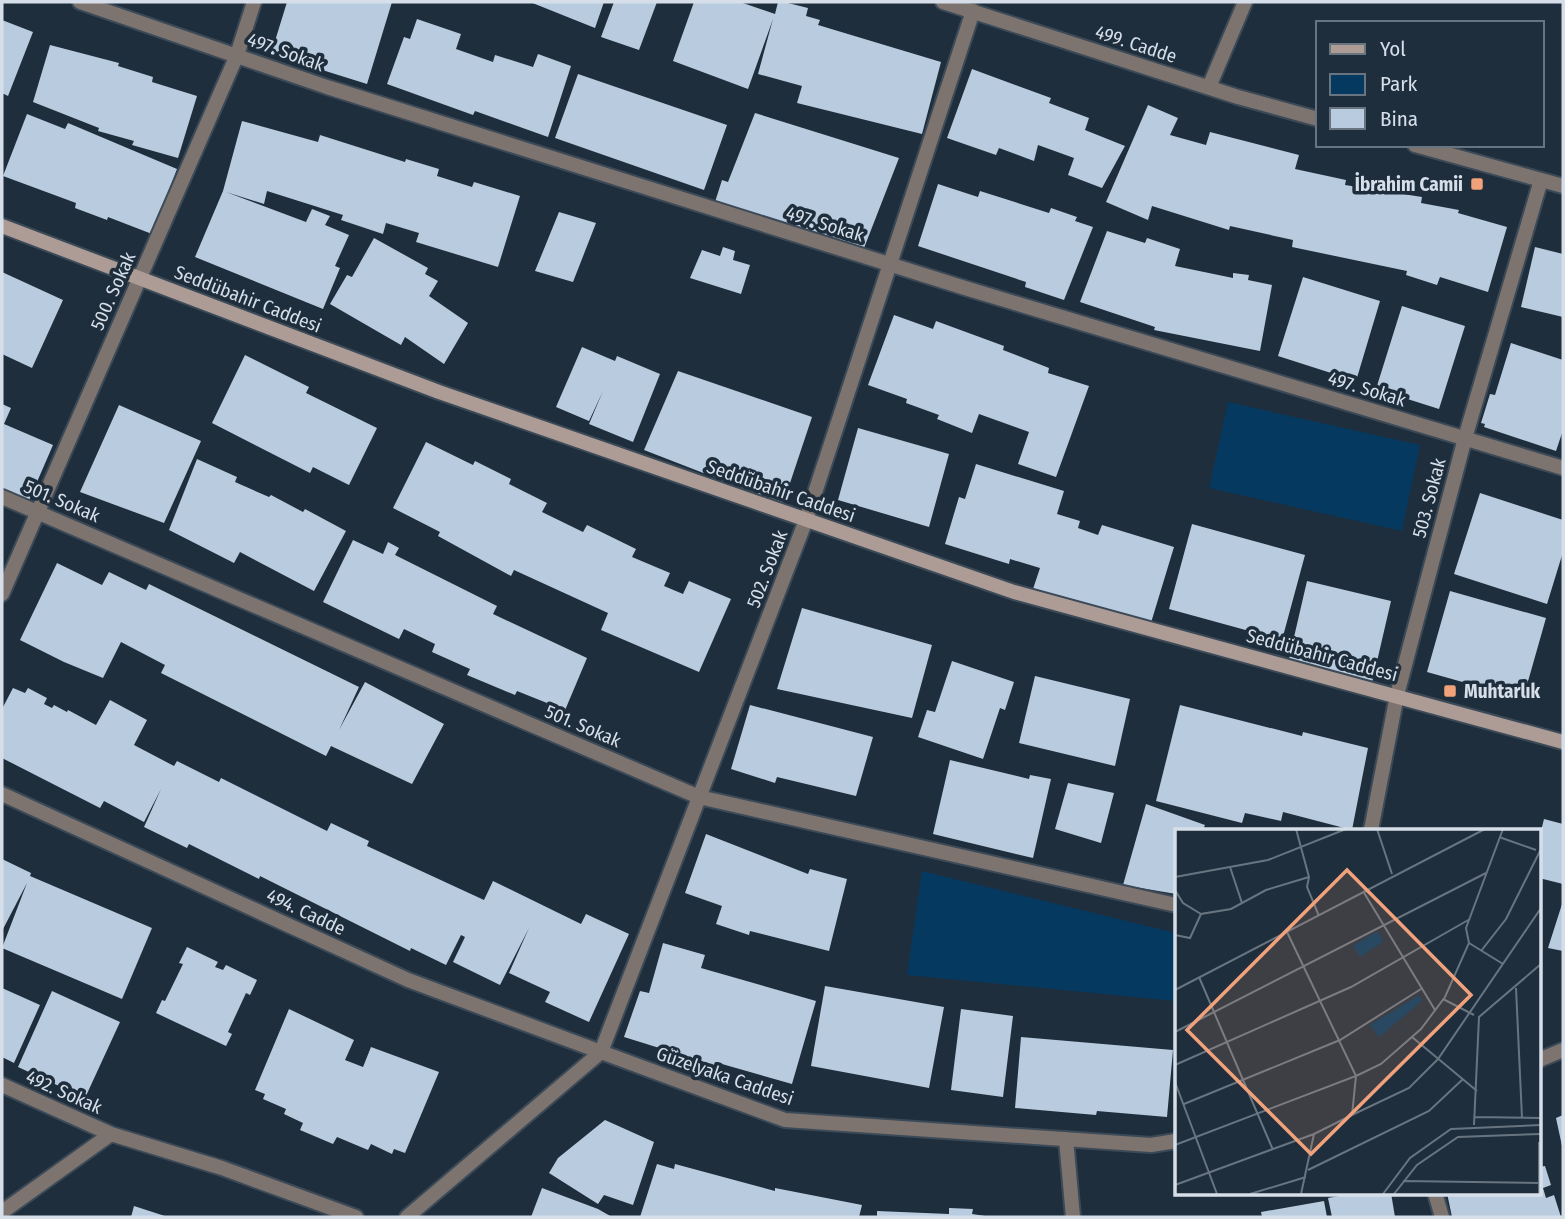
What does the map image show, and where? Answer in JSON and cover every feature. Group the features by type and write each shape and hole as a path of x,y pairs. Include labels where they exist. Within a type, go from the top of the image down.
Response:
{"street":[{"name":"497. Sokak","path":"80,2 327,87 889,264 1563,468"},
{"name":"500. Sokak","path":"2,594 36,510 237,55 254,2"},
{"name":"499. Cadde","path":"943,2 1209,88 1316,118"},
{"path":"1209,88 1245,2"},
{"name":"502. Sokak","path":"600,1052 806,520 973,12"},
{"path":"1422,147 1563,186"},
{"name":"503. Sokak","path":"1371,829 1397,695 1465,438 1541,180"},
{"name":"Seddübahir Caddesi","path":"2,226 439,392 1014,593 1563,742"},
{"name":"501. Sokak","path":"2,497 699,797 1175,905"},
{"name":"494. Cadde","path":"2,794 408,980 600,1052"},
{"path":"1540,1060 1563,1051"},
{"path":"407,1217 600,1052"},
{"name":"Güzelyaka Caddesi","path":"600,1052 785,1120 1151,1145 1175,1141"},
{"name":"492. Sokak","path":"2,1085 111,1134"},
{"path":"2,1212 111,1134 222,1168 356,1217"},
{"path":"1066,1139 1073,1217"},
{"path":"1435,1194 1442,1217"}],"green space":[{"path":"1228,402 1420,445 1402,531 1209,488"},
{"path":"922,871 1175,933 1175,1001 907,975"}],"building":[{"path":"287,2 392,2 367,84 271,54"},
{"path":"530,2 604,2 595,28"},
{"path":"614,2 657,2 639,50 601,37"},
{"path":"694,2 740,2 775,14 778,2 784,2 808,8 806,16 820,20 818,25 941,62 922,134 797,103 802,86 758,74 773,19 748,89 673,61"},
{"path":"417,19 461,34 456,49 493,62 495,55 533,67 538,54 571,66 548,137 475,111 473,115 387,84 404,37 410,39"},
{"path":"2,20 33,32 8,96 2,93"},
{"path":"50,45 119,63 118,66 153,77 152,82 197,96 178,158 132,145 134,141 98,131 99,128 33,102"},
{"path":"972,69 1051,98 1049,103 1089,118 1085,130 1125,146 1102,188 1068,175 1074,158 1038,145 1034,161 999,148 996,155 947,138"},
{"path":"578,74 727,125 704,190 555,138"},
{"path":"1148,105 1178,118 1170,135 1206,145 1210,132 1299,155 1295,169 1346,180 1345,185 1422,197 1421,203 1459,210 1458,213 1507,227 1488,292 1440,277 1437,285 1406,275 1407,271 1292,247 1293,240 1230,226 1229,230 1152,206 1148,220 1106,202"},
{"path":"755,113 899,158 864,248 715,202 722,180 728,182"},
{"path":"27,114 65,129 68,123 177,169 152,234 75,208 76,203 3,176"},
{"path":"242,121 318,142 320,135 405,162 406,159 439,169 437,176 472,187 474,182 520,196 498,267 416,242 419,233 386,223 383,234 341,220 343,215 267,191 264,204 226,192 306,222 312,209 330,216 325,225 349,235 335,266 340,268 323,309 195,257 223,191"},
{"path":"938,184 978,197 980,191 1049,213 1051,208 1077,217 1075,221 1093,227 1064,300 1025,287 1026,282 918,246"},
{"path":"559,212 596,223 573,282 535,271"},
{"path":"1107,231 1145,243 1147,238 1180,249 1175,266 1233,278 1233,273 1249,275 1248,280 1272,285 1260,351 1154,330 1155,327 1080,302"},
{"path":"374,238 428,268 425,274 438,281 429,296 468,323 444,364 405,337 401,345 330,304 347,275 352,277"},
{"path":"723,247 735,251 733,260 750,265 741,294 690,278 702,250 720,256"},
{"path":"1535,247 1563,254 1563,317 1521,307"},
{"path":"2,272 63,300 32,368 2,354"},
{"path":"1303,277 1380,301 1356,381 1278,356"},
{"path":"1402,306 1465,326 1439,409 1376,389"},
{"path":"894,315 933,329 936,321 1004,346 1003,350 1049,368 1048,373 1089,386 1056,477 1018,464 1029,432 979,414 972,433 937,419 939,415 906,403 907,399 868,385"},
{"path":"1511,343 1563,360 1563,430 1556,451 1484,427 1485,424 1481,423 1490,394 1495,395"},
{"path":"582,347 615,361 617,356 660,374 633,442 589,424 603,391 589,421 556,407"},
{"path":"245,355 309,387 306,393 377,428 349,485 313,467 310,473 212,423"},
{"path":"678,371 812,417 783,504 644,450"},
{"path":"2,404 11,408 4,424 53,445 27,505 2,494"},
{"path":"119,405 201,441 164,523 80,492"},
{"path":"858,428 949,454 929,527 838,500"},
{"path":"426,442 473,465 475,461 511,479 509,484 547,503 542,512 583,532 587,525 636,549 632,557 670,573 664,586 683,594 689,581 731,599 699,672 601,630 608,613 514,570 511,576 438,536 440,532 393,508"},
{"path":"197,459 237,477 235,482 269,497 271,495 303,512 305,509 346,531 314,591 240,552 234,563 169,530"},
{"path":"976,464 1064,491 1057,514 1080,521 1078,528 1098,535 1102,525 1174,547 1150,626 1033,589 1040,568 1010,559 1009,564 945,544 959,497 965,499"},
{"path":"1480,493 1563,520 1563,552 1547,604 1454,574"},
{"path":"1192,524 1305,555 1282,640 1169,609"},
{"path":"353,540 383,554 388,542 399,548 395,555 497,606 493,614 587,658 563,715 545,708 547,703 517,691 515,695 467,675 470,669 432,652 435,644 404,629 399,639 323,602"},
{"path":"57,563 102,585 109,572 146,590 149,584 359,687 339,730 365,682 444,724 412,784 331,746 326,756 161,673 165,665 121,642 103,678 64,662 20,640"},
{"path":"1307,581 1391,601 1372,683 1288,663"},
{"path":"1450,591 1546,618 1523,699 1427,672"},
{"path":"802,608 932,645 912,718 777,689"},
{"path":"952,661 1014,682 1005,710 1000,708 983,759 918,737 927,710 935,712"},
{"path":"1035,676 1130,699 1115,766 1019,743"},
{"path":"13,688 25,693 28,688 47,698 44,704 52,708 54,705 67,712 68,710 96,725 110,700 147,720 134,745 174,766 177,761 219,782 221,778 327,831 331,823 369,841 367,846 484,900 493,881 581,924 586,914 629,934 589,1022 545,1002 550,992 509,973 529,928 500,985 453,962 465,937 461,935 446,965 411,948 410,951 260,876 259,879 189,844 187,848 144,827 161,789 144,822 104,801 100,808 2,758 2,709"},
{"path":"750,705 873,737 856,796 777,777 775,783 731,769"},
{"path":"1180,705 1302,736 1303,732 1368,748 1352,829 1283,812 1281,821 1245,813 1242,823 1156,801"},
{"path":"950,760 1029,779 1030,775 1051,779 1033,858 933,834"},
{"path":"1068,783 1114,793 1101,843 1055,829"},
{"path":"1146,804 1205,825 1203,829 1175,829 1175,894 1123,885"},
{"path":"1544,819 1563,824 1563,884 1540,878 1540,835"},
{"path":"706,834 808,874 810,869 847,879 829,951 750,931 749,935 716,924 722,906 685,893"},
{"path":"2,859 31,873 30,876 152,928 122,999 2,948 27,883 2,931"},
{"path":"1563,901 1563,951 1548,948"},
{"path":"663,943 705,955 701,968 816,1001 792,1084 715,1062 714,1065 624,1037 640,991 649,993"},
{"path":"187,947 218,962 215,967 223,970 226,965 257,980 250,995 246,993 228,1032 232,1034 226,1046 156,1013 183,964 179,963"},
{"path":"825,986 944,1007 929,1088 811,1066"},
{"path":"2,988 40,1005 14,1063 2,1057"},
{"path":"52,991 120,1022 85,1098 18,1067"},
{"path":"289,1009 354,1040 345,1060 363,1067 371,1047 439,1072 405,1153 394,1149 392,1154 371,1144 368,1150 337,1137 333,1144 300,1130 303,1123 284,1114 286,1109 263,1099 265,1094 255,1090"},
{"path":"961,1009 1013,1016 1003,1097 951,1090"},
{"path":"1021,1037 1173,1050 1167,1117 1097,1111 1096,1115 1015,1108"},
{"path":"1563,1115 1563,1145 1562,1146 1556,1118"},
{"path":"605,1120 654,1142 633,1205 604,1195 598,1204 549,1173 558,1158"},
{"path":"657,1164 674,1169 675,1164 775,1191 775,1188 862,1205 859,1217 640,1217"},
{"path":"1545,1166 1551,1185 1543,1188 1546,1198 1554,1195 1561,1217 1452,1217 1447,1194 1540,1194 1540,1167"},
{"path":"542,1188 598,1209 612,1217 531,1217"},
{"path":"1350,1194 1391,1194 1395,1217 1332,1217 1328,1198"},
{"path":"1324,1201 1327,1217 1262,1217 1261,1212"},
{"path":"134,1206 168,1217 131,1217"},
{"path":"949,1208 973,1209 972,1214 992,1217 877,1217 877,1211 949,1214"}],"place":[{"name":"İbrahim Camii","path":"1477,184"},
{"name":"Muhtarlık","path":"1450,691"}]}
